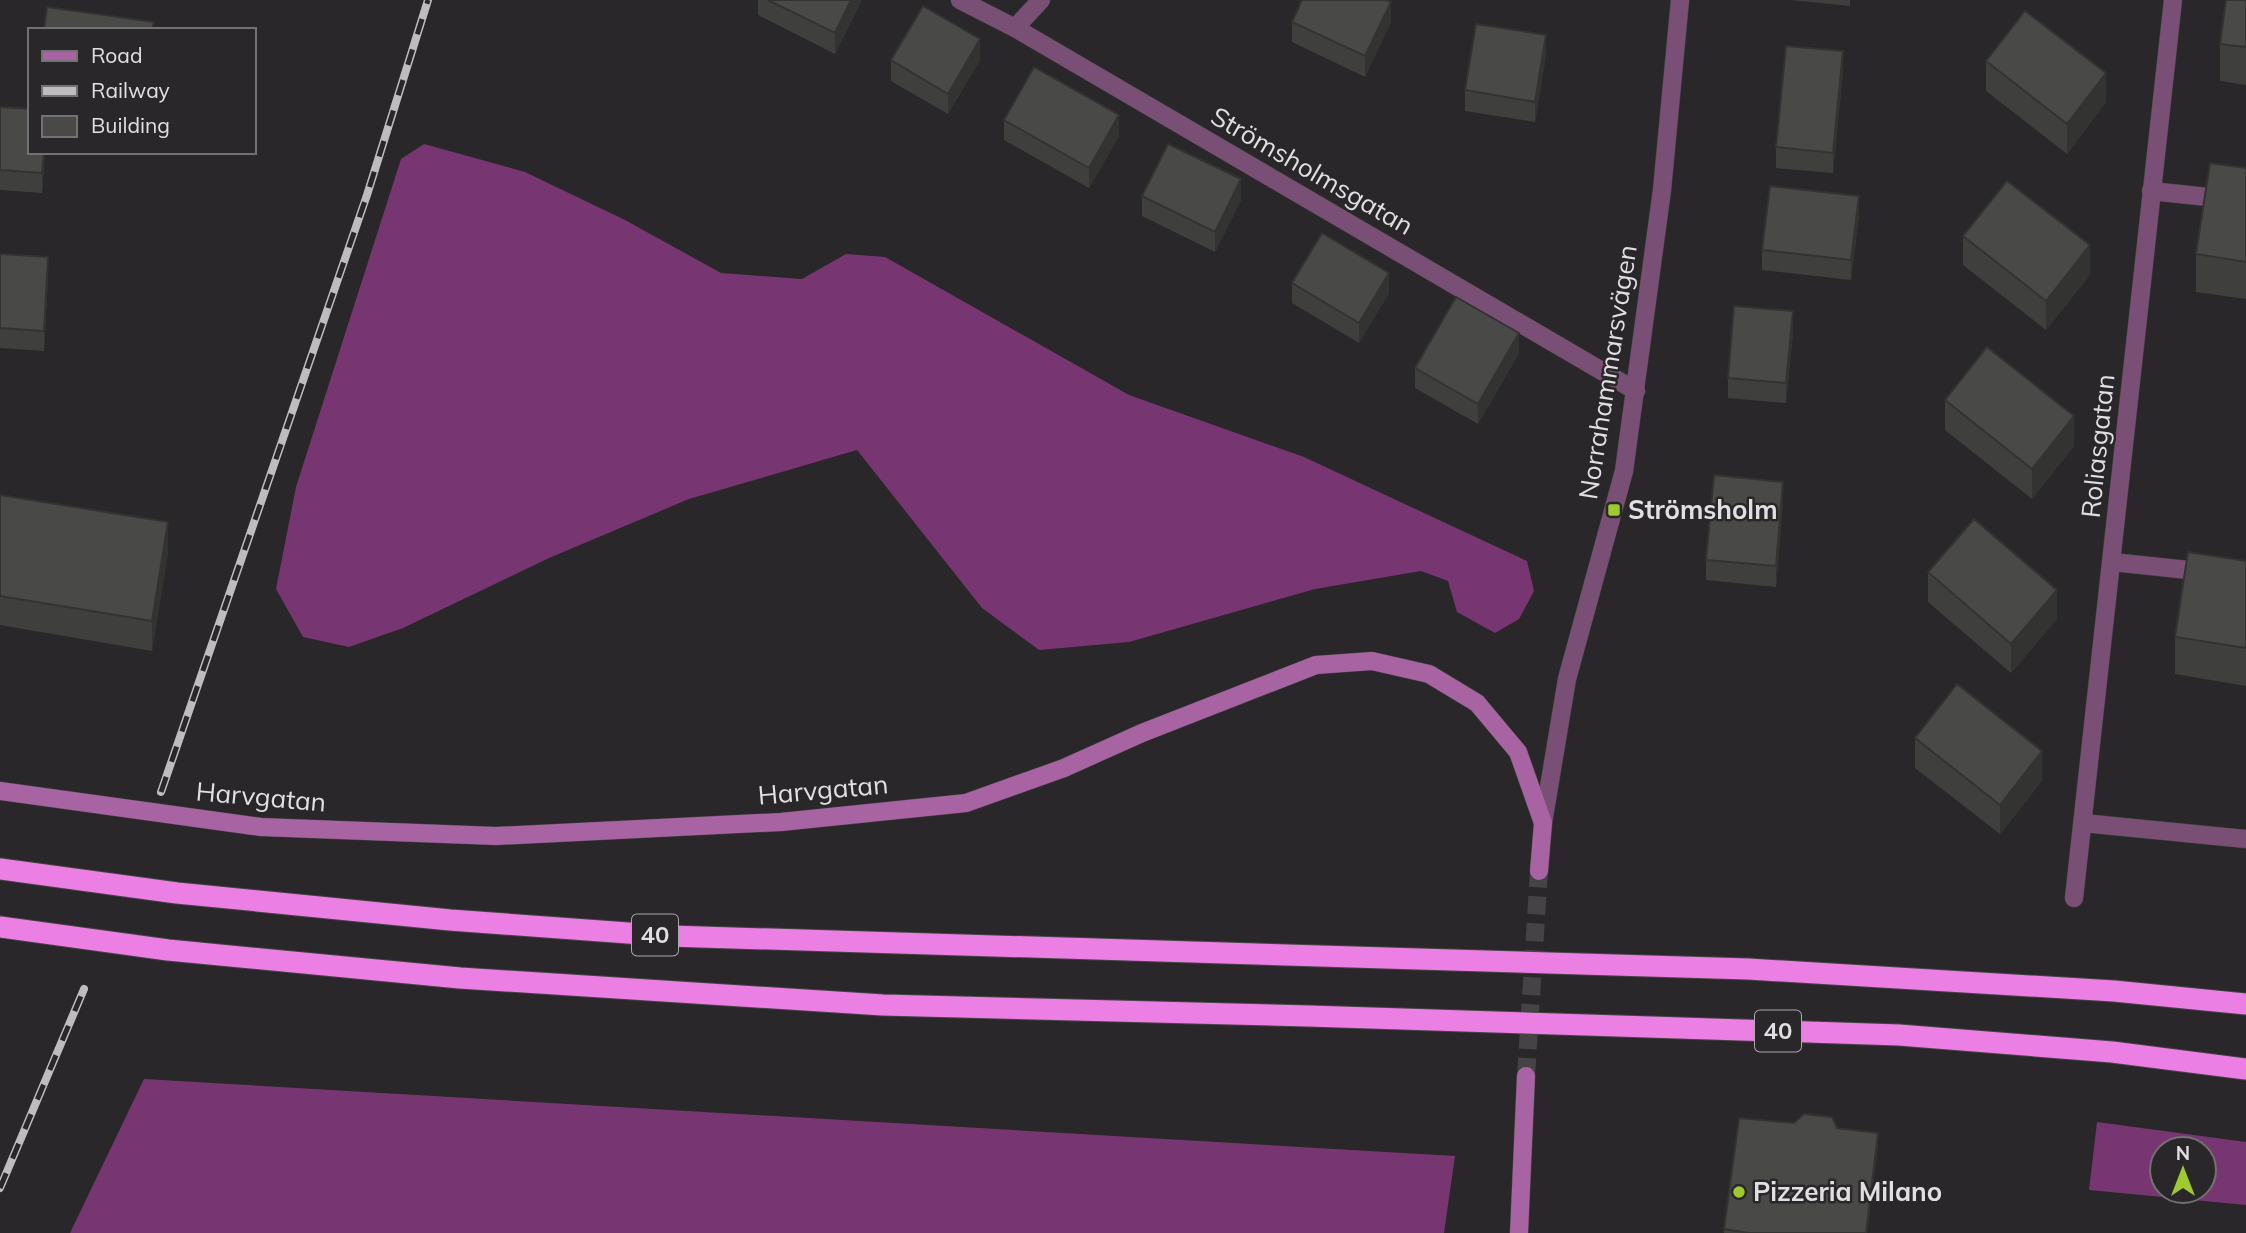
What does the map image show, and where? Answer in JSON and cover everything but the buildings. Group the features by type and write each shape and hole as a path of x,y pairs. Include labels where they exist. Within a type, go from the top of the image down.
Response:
{"highway":[{"name":"40","path":"0,869 177,893 450,919 669,936 1748,969 2114,991 2246,1004"},
{"name":"40","path":"0,927 167,950 501,981 883,1005 1899,1035 2112,1052 2246,1069"}],"street":[{"name":"Strömsholmsgatan","path":"960,0 1015,28 1636,391"},
{"path":"1015,28 1041,0"},
{"name":"Norrahammarsvägen","path":"1539,871 1543,824 1567,679 1624,471 1662,190 1680,0"},
{"name":"Roliasgatan","path":"2074,898 2173,0"},
{"path":"2151,191 2246,201"},
{"path":"2112,562 2246,576"},
{"name":"Harvgatan","path":"0,791 261,827 496,836 781,822 966,803 1064,768 1142,733 1316,665 1372,661 1429,674 1477,703 1518,752 1543,824"},
{"path":"2082,824 2246,839"},
{"path":"1519,1233 1526,1076"}],"shaded area":[{"path":"424,144 525,172 625,220 721,273 802,279 846,254 885,257 1129,395 1304,457 1527,561 1534,591 1519,619 1495,633 1457,612 1448,581 1421,571 1315,589 1129,642 1039,650 982,608 857,450 689,499 549,558 403,628 349,647 303,637 276,589 296,487 401,159"},
{"path":"144,1079 1455,1156 1444,1233 70,1233"},
{"path":"2097,1122 2194,1135 2148,1135 2148,1196 2089,1190"},
{"path":"2218,1138 2246,1142 2246,1205 2218,1202"}],"tunnel":[{"path":"1526,1076 1539,871"}],"railway":[{"path":"161,792 367,195 428,0"},
{"path":"0,1188 84,989"}],"place":[{"name":"Strömsholm","path":"1614,510"},
{"name":"Pizzeria Milano","path":"1739,1192"}]}
